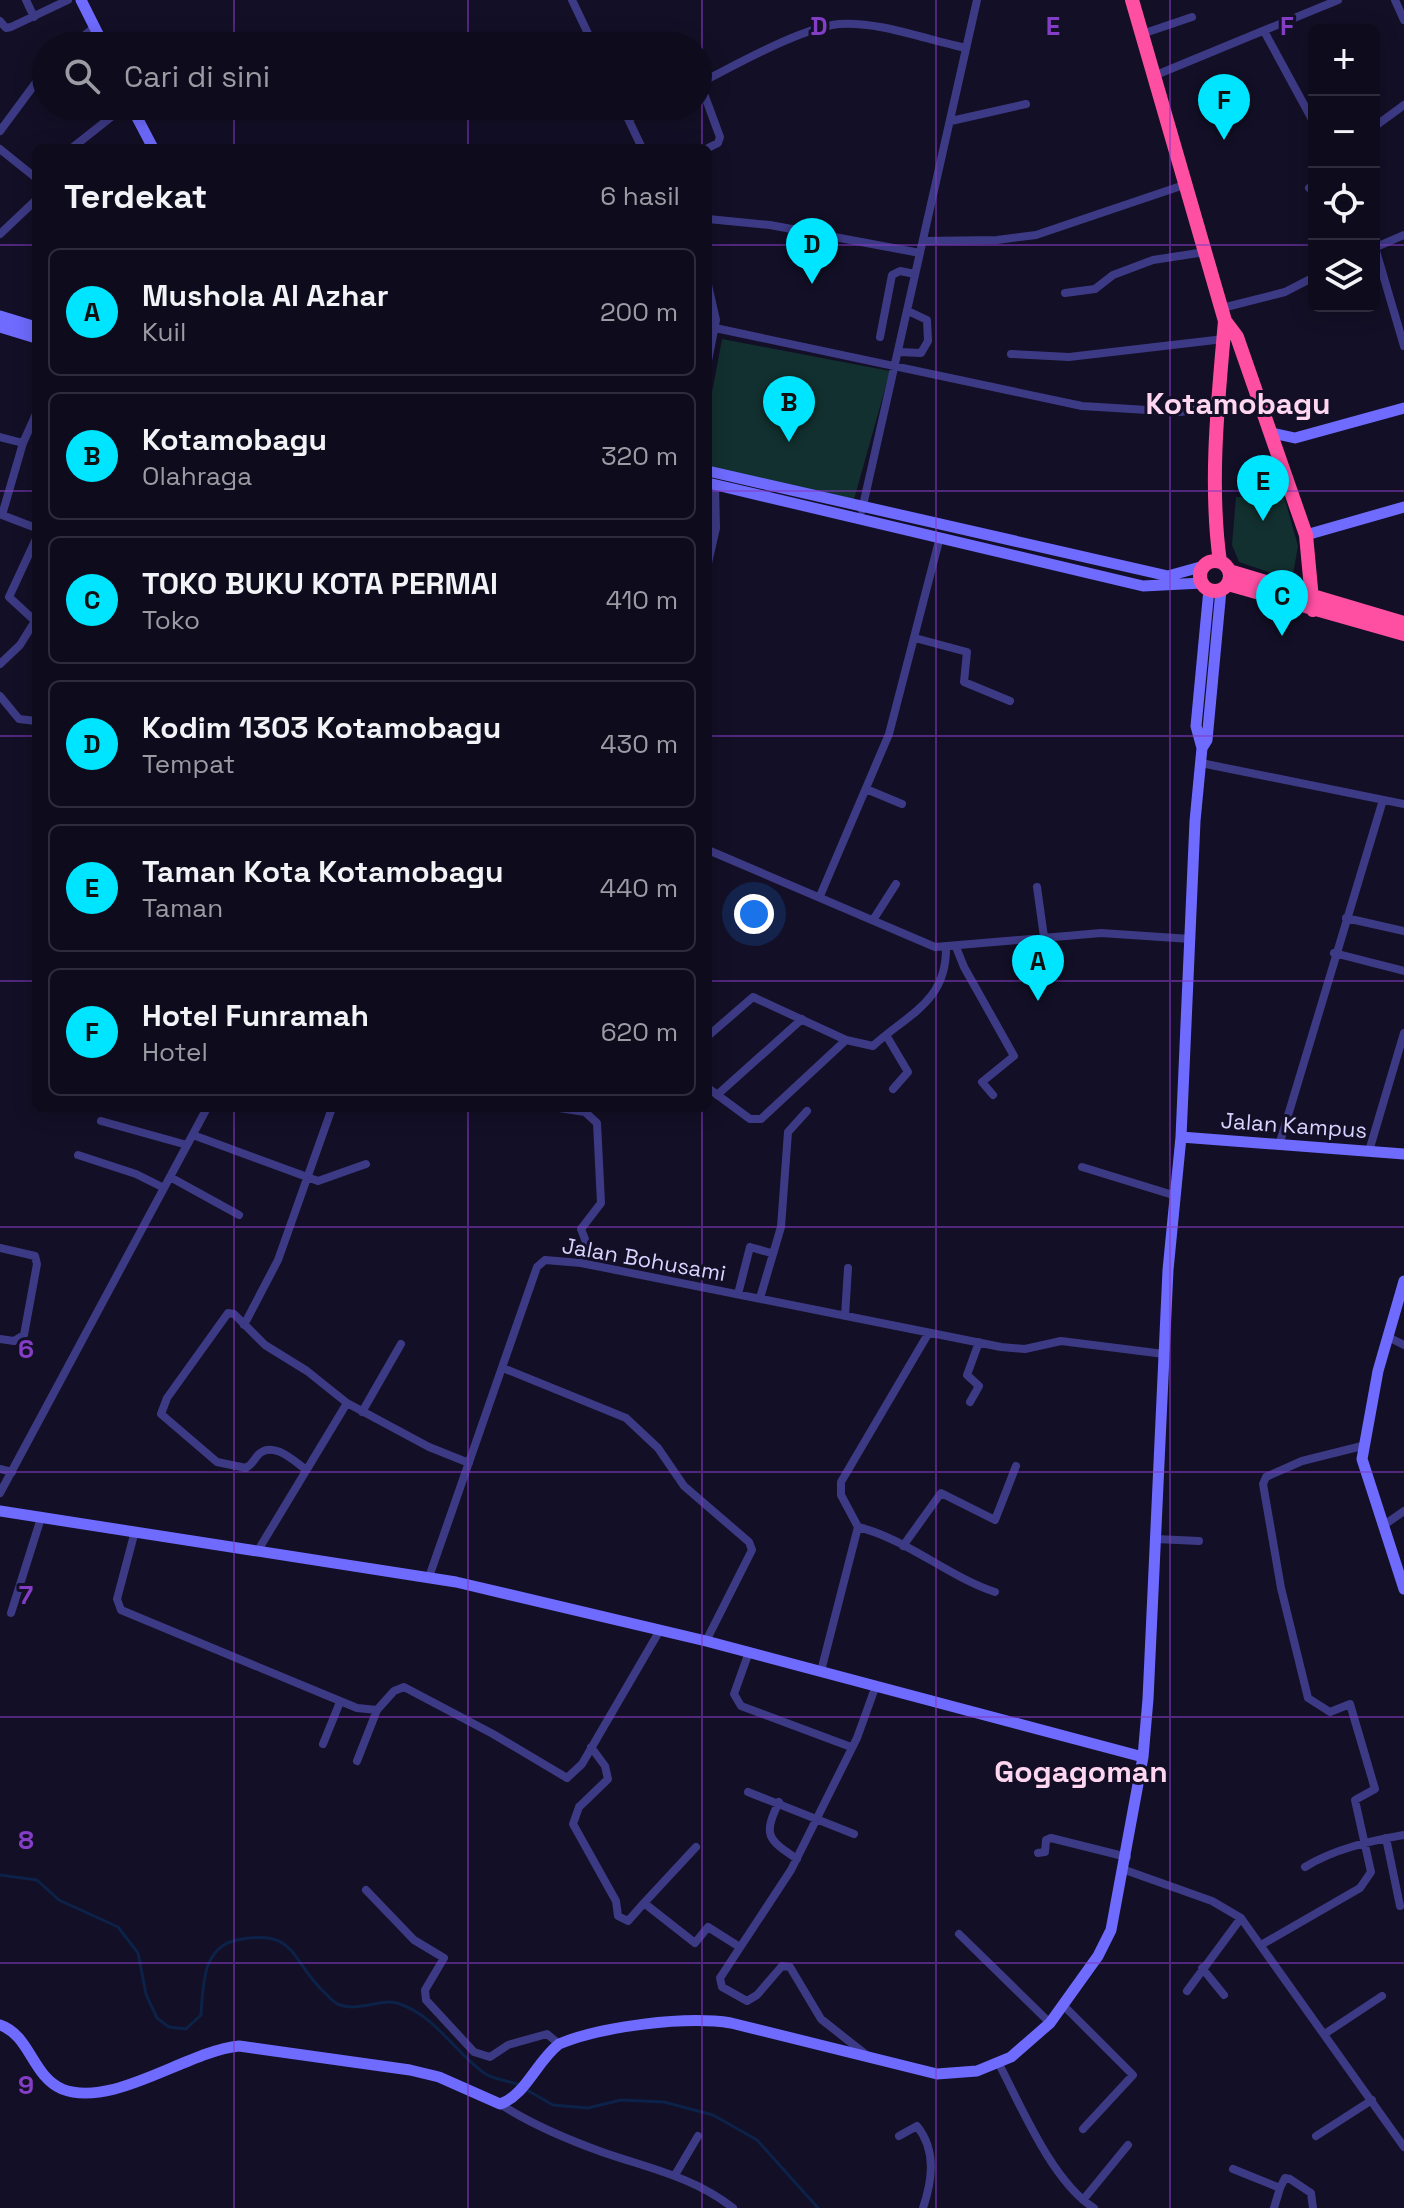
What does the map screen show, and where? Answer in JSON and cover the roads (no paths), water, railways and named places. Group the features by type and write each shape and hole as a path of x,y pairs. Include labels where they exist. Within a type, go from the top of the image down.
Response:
{"highway":[{"path":"1132,0 1224,314 1237,337 1306,535 1313,604"},
{"path":"1218,580 1215,523 1224,314"},
{"path":"1220,365 1246,365"},
{"path":"1204,566 1218,580 1404,623"},
{"path":"1313,604 1404,634"}],"street":[{"path":"26,0 34,17"},
{"path":"2,27 34,17 68,0"},
{"path":"81,0 97,32"},
{"path":"587,0 574,4 587,32"},
{"path":"860,520 897,368 977,0"},
{"path":"1156,75 1338,0"},
{"path":"1395,0 1404,20"},
{"path":"1142,34 1192,17"},
{"path":"712,78 775,47 838,24 966,48"},
{"path":"89,32 95,27"},
{"path":"1264,31 1308,112"},
{"path":"0,131 32,88"},
{"path":"951,121 1026,104"},
{"path":"1380,123 1404,105"},
{"path":"712,117 720,137 718,143 712,146"},
{"path":"77,144 109,120"},
{"path":"136,120 151,144"},
{"path":"628,120 640,144"},
{"path":"0,149 32,175"},
{"path":"923,241 997,240 1036,235 1184,185"},
{"path":"1,230 32,203"},
{"path":"712,219 770,225 920,253"},
{"path":"1380,244 1404,235"},
{"path":"1065,293 1095,289 1113,275 1153,260 1205,252"},
{"path":"1380,266 1404,346"},
{"path":"880,337 892,275 900,271 915,274"},
{"path":"1224,314 1285,292 1308,280"},
{"path":"900,352 921,353 928,341 927,320 908,311"},
{"path":"0,316 32,326"},
{"path":"0,327 32,337"},
{"path":"712,328 1082,406 1180,412 1220,406"},
{"path":"1011,354 1069,357 1224,339"},
{"path":"1272,433 1295,438 1404,408"},
{"path":"32,423 1,515 32,527"},
{"path":"0,437 23,443"},
{"path":"1279,456 1295,438"},
{"path":"712,472 1168,576 1204,566"},
{"path":"500,2104 520,2093 544,2056 559,2044 695,2019 731,2023 950,2075 999,2064 1050,2023 1106,1942 1125,1870 1143,1757 1166,1303 1173,1195 1181,1137 1202,748 1207,740 1218,580 1143,586 712,484"},
{"path":"712,493 716,528 712,546"},
{"path":"1306,535 1404,507"},
{"path":"820,896 898,707 940,537"},
{"path":"32,548 9,597 32,617"},
{"path":"0,664 20,645 32,627"},
{"path":"915,638 967,652 964,682 1010,701"},
{"path":"0,696 19,719 32,721"},
{"path":"1201,763 1404,804"},
{"path":"866,789 902,804"},
{"path":"1280,1142 1334,953 1383,800"},
{"path":"712,852 820,896 926,946 946,949 1101,933 1191,939"},
{"path":"873,920 896,884"},
{"path":"1037,887 1044,937"},
{"path":"1346,918 1404,931"},
{"path":"956,947 1014,1056 982,1082 993,1095"},
{"path":"712,1033 753,997 868,1048 929,999 944,979 946,949"},
{"path":"1334,953 1404,971"},
{"path":"717,1095 802,1019"},
{"path":"1369,1151 1404,1033"},
{"path":"886,1035 908,1072 893,1089"},
{"path":"712,1091 750,1119 761,1119 846,1040"},
{"path":"760,1298 782,1220 788,1132 807,1111"},
{"path":"0,1493 205,1112"},
{"path":"244,1325 278,1260 331,1112"},
{"path":"581,1263 588,1247 581,1229 601,1203 597,1123 585,1112"},
{"path":"101,1121 187,1145"},
{"path":"193,1135 306,1178 325,1180 366,1164"},
{"name":"Jalan Kampus","path":"1181,1137 1280,1142 1404,1154"},
{"path":"78,1155 136,1174 164,1188"},
{"path":"1082,1167 1173,1195"},
{"path":"170,1177 239,1215"},
{"path":"738,1294 750,1247 771,1253"},
{"path":"0,1248 28,1252 35,1256 37,1264 24,1335 14,1341 0,1339"},
{"name":"Jalan Bohusami","path":"429,1577 537,1267 545,1260 581,1263 928,1334 1025,1349 1061,1341 1164,1354"},
{"path":"845,1316 848,1268"},
{"path":"1404,1281 1375,1384 1362,1446 1362,1459 1404,1589"},
{"path":"305,1469 282,1453 270,1450 259,1454 246,1468 217,1462 161,1414 167,1398 223,1316 232,1313 265,1345 307,1371 362,1412 469,1463"},
{"path":"928,1334 841,1482 844,1502 858,1527 903,1546 964,1580 995,1592"},
{"path":"1388,1337 1404,1345"},
{"path":"970,1402 979,1386 967,1375 979,1342"},
{"path":"362,1412 401,1344"},
{"path":"503,1368 626,1418 658,1448 684,1486 749,1542 752,1550 706,1641"},
{"path":"257,1552 347,1403"},
{"path":"1261,1945 1366,1883 1371,1872 1355,1800 1375,1789 1376,1785 1350,1704 1330,1712 1308,1698 1277,1570 1263,1484 1266,1477 1302,1461 1362,1446"},
{"path":"903,1546 941,1493 995,1520 1016,1466"},
{"path":"0,1469 12,1472"},
{"path":"0,1511 429,1577 706,1641 1143,1757"},
{"path":"1384,1525 1404,1511"},
{"path":"11,1613 41,1518"},
{"path":"821,1671 858,1527"},
{"path":"135,1531 117,1599 121,1610 340,1702 377,1710"},
{"path":"1156,1539 1199,1541"},
{"path":"357,1761 377,1710 394,1691 404,1687 567,1778 575,1774 660,1630"},
{"path":"749,1652 734,1694 741,1706 851,1747"},
{"path":"869,2057 821,2019 790,1967 782,1966 757,1995 747,2001 722,1987 720,1978 797,1859 851,1747 875,1688"},
{"path":"323,1744 340,1702"},
{"path":"591,1747 605,1766 608,1779 579,1807 573,1824 616,1901 618,1916 628,1921 696,1847"},
{"path":"748,1792 854,1834"},
{"path":"779,1802 768,1832 776,1845 797,1859"},
{"path":"1305,1867 1322,1856 1333,1856 1364,1842 1404,1835"},
{"path":"1038,1853 1045,1852 1046,1840 1051,1838 1127,1857"},
{"path":"1386,1838 1400,1906"},
{"path":"1125,1870 1212,1901 1241,1918 1326,2033 1404,2147"},
{"path":"366,1890 414,1940 444,1958 425,1990 426,2000 474,2052 490,2057 508,2045 547,2034 559,2044"},
{"path":"644,1903 695,1943 708,1927 738,1946"},
{"path":"1187,1991 1241,1918"},
{"path":"959,1934 1050,2023"},
{"path":"1202,1968 1224,1995"},
{"path":"1326,2033 1382,1996"},
{"path":"1063,2005 1133,2075 1083,2129"},
{"path":"0,2025 17,2035 48,2080 70,2092 127,2085 214,2050 239,2046 410,2070 439,2077 578,2143 700,2185 733,2208"},
{"path":"999,2064 1041,2143 1083,2200 1094,2208"},
{"path":"1316,2136 1372,2100"},
{"path":"899,2136 914,2126 922,2132 933,2175 923,2208"},
{"path":"675,2175 698,2136"},
{"path":"1083,2200 1128,2145"},
{"path":"1233,2169 1280,2188"},
{"path":"1274,2208 1285,2178 1311,2193 1313,2208"}],"waterway":[{"path":"0,1875 37,1880 59,1900 118,1927 138,1953 146,1994 157,2018 169,2027 186,2029 201,2015 207,1970 211,1959 225,1944 257,1937 271,1939 290,1950 336,2003 348,2007 386,2002 400,2004 424,2017 484,2073 519,2085"},
{"path":"525,2089 553,2105 588,2108 621,2100 664,2102 713,2115 757,2140 818,2208"}],"place":[{"name":"Hotel Funramah","path":"1224,140"},
{"name":"Kodim 1303 Kotamobagu","path":"812,284"},
{"name":"Kotamobagu","path":"789,442"},
{"name":"Taman Kota Kotamobagu","path":"1263,521"},
{"name":"TOKO BUKU KOTA PERMAI","path":"1282,636"},
{"name":"Mushola Al Azhar","path":"1038,1001"}],"district":[{"name":"Kotamobagu","path":"1238,404"},
{"name":"Gogagoman","path":"1081,1772"}]}
